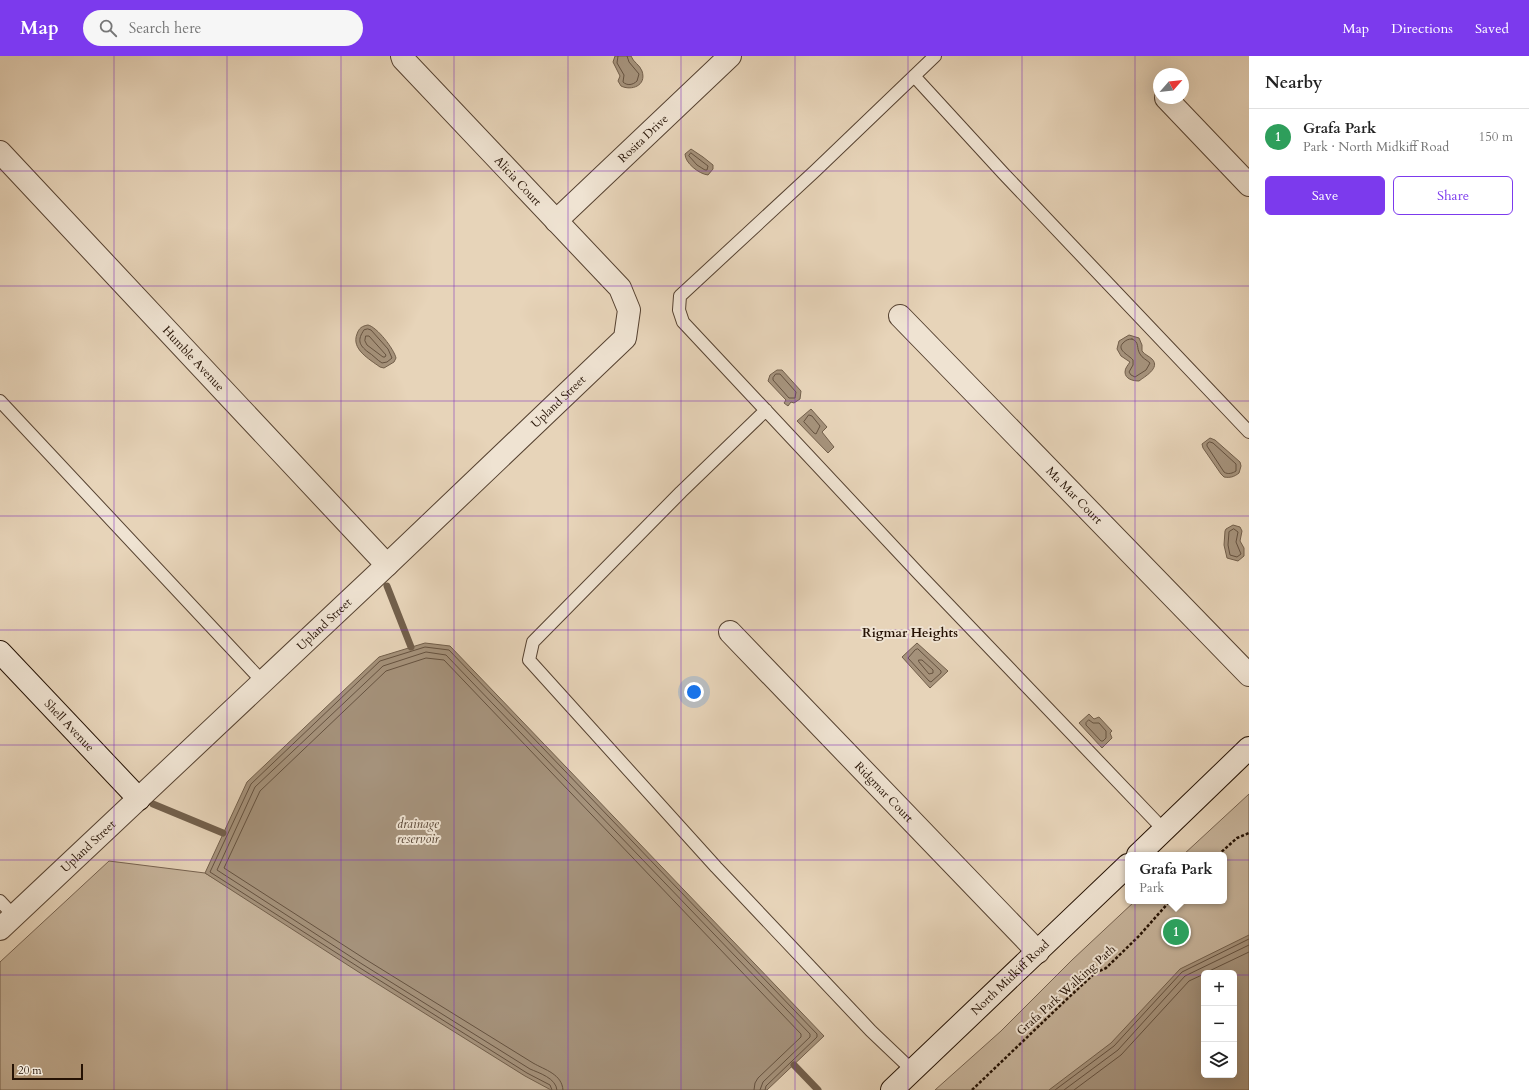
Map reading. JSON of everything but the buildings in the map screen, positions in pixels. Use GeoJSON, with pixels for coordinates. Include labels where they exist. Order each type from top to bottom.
{"type":"FeatureCollection","features":[{"type":"Feature","properties":{"kind":"street","name":"Alicia Court"},"geometry":{"type":"LineString","coordinates":[[402,56],[620,288],[629,310]]}},
{"type":"Feature","properties":{"kind":"street","name":"Rosita Drive"},"geometry":{"type":"LineString","coordinates":[[556,221],[730,56]]}},
{"type":"Feature","properties":{"kind":"street"},"geometry":{"type":"LineString","coordinates":[[1172,104],[1249,185]]}},
{"type":"Feature","properties":{"kind":"street","name":"Humble Avenue"},"geometry":{"type":"LineString","coordinates":[[0,152],[387,565]]}},
{"type":"Feature","properties":{"kind":"street","name":"Upland Street"},"geometry":{"type":"LineString","coordinates":[[5,915],[139,799],[625,338],[629,310]]}},
{"type":"Feature","properties":{"kind":"street","name":"Ma Mar Court"},"geometry":{"type":"LineString","coordinates":[[900,316],[1249,675]]}},
{"type":"Feature","properties":{"kind":"street","name":"Ridgmar Court"},"geometry":{"type":"LineString","coordinates":[[730,632],[1038,952]]}},
{"type":"Feature","properties":{"kind":"street","name":"Shell Avenue"},"geometry":{"type":"LineString","coordinates":[[0,652],[139,799]]}},
{"type":"Feature","properties":{"kind":"street"},"geometry":{"type":"LineString","coordinates":[[1141,852],[1249,748]]}},
{"type":"Feature","properties":{"kind":"street","name":"North Midkiff Road"},"geometry":{"type":"LineString","coordinates":[[892,1090],[1125,868]]}},
{"type":"Feature","properties":{"kind":"lane"},"geometry":{"type":"LineString","coordinates":[[935,56],[815,171],[680,296],[679,310],[683,322],[1164,830]]}},
{"type":"Feature","properties":{"kind":"lane"},"geometry":{"type":"LineString","coordinates":[[914,76],[1249,432]]}},
{"type":"Feature","properties":{"kind":"lane"},"geometry":{"type":"LineString","coordinates":[[0,401],[263,682]]}},
{"type":"Feature","properties":{"kind":"lane"},"geometry":{"type":"LineString","coordinates":[[766,410],[681,492],[533,642],[530,660],[716,867],[871,1031],[912,1070]]}},
{"type":"Feature","properties":{"kind":"path"},"geometry":{"type":"LineString","coordinates":[[1221,852],[1237,838],[1249,833]]}},
{"type":"Feature","properties":{"kind":"path","name":"Grafa Park Walking Path"},"geometry":{"type":"LineString","coordinates":[[972,1090],[1096,973],[1112,963],[1167,904]]}},
{"type":"Feature","properties":{"kind":"shaded area"},"geometry":{"type":"Polygon","coordinates":[[[1249,794],[1249,1090],[935,1090],[1001,1031],[1072,960],[1132,904],[1227,904],[1227,852],[1186,852],[1249,794]]]}},
{"type":"Feature","properties":{"kind":"shaded area"},"geometry":{"type":"Polygon","coordinates":[[[109,861],[205,873],[567,1090],[0,1090],[0,962],[109,861]]]}},
{"type":"Feature","properties":{"kind":"water"},"geometry":{"type":"Polygon","coordinates":[[[615,56],[631,56],[642,71],[643,76],[640,84],[629,88],[621,86],[618,81],[620,76],[613,62],[615,56]]]}},
{"type":"Feature","properties":{"kind":"water"},"geometry":{"type":"Polygon","coordinates":[[[691,149],[713,165],[713,169],[708,175],[697,170],[687,161],[685,154],[691,149]]]}},
{"type":"Feature","properties":{"kind":"water"},"geometry":{"type":"Polygon","coordinates":[[[368,325],[380,334],[395,354],[396,358],[394,362],[384,368],[380,367],[366,357],[359,349],[357,344],[356,339],[359,330],[368,325]]]}},
{"type":"Feature","properties":{"kind":"water"},"geometry":{"type":"Polygon","coordinates":[[[1129,335],[1139,338],[1142,345],[1142,351],[1154,362],[1151,372],[1139,381],[1132,380],[1126,376],[1125,371],[1130,362],[1121,356],[1117,349],[1119,341],[1129,335]]]}},
{"type":"Feature","properties":{"kind":"water"},"geometry":{"type":"Polygon","coordinates":[[[777,370],[782,370],[801,391],[800,399],[794,403],[791,402],[788,406],[784,403],[786,400],[768,381],[770,375],[777,370]]]}},
{"type":"Feature","properties":{"kind":"water"},"geometry":{"type":"Polygon","coordinates":[[[811,409],[827,427],[822,432],[834,447],[828,453],[797,421],[811,409]]]}},
{"type":"Feature","properties":{"kind":"water"},"geometry":{"type":"Polygon","coordinates":[[[1210,438],[1215,440],[1240,462],[1241,466],[1239,473],[1228,477],[1224,477],[1221,474],[1203,448],[1202,444],[1210,438]]]}},
{"type":"Feature","properties":{"kind":"water"},"geometry":{"type":"Polygon","coordinates":[[[1233,525],[1240,527],[1242,531],[1240,541],[1244,548],[1244,556],[1238,561],[1227,558],[1224,545],[1225,531],[1233,525]]]}},
{"type":"Feature","properties":{"kind":"water","name":"drainage reservoir"},"geometry":{"type":"Polygon","coordinates":[[[425,643],[450,646],[824,1036],[767,1090],[551,1090],[525,1076],[357,971],[205,873],[247,782],[379,657],[425,643]]]}},
{"type":"Feature","properties":{"kind":"water"},"geometry":{"type":"Polygon","coordinates":[[[917,643],[948,671],[930,688],[902,657],[917,643]]]}},
{"type":"Feature","properties":{"kind":"water"},"geometry":{"type":"Polygon","coordinates":[[[1089,714],[1094,719],[1099,717],[1112,731],[1110,733],[1112,738],[1102,748],[1079,723],[1089,714]]]}},
{"type":"Feature","properties":{"kind":"water"},"geometry":{"type":"Polygon","coordinates":[[[1249,935],[1249,1090],[1049,1090],[1111,1043],[1180,969],[1249,935]]]}},
{"type":"Feature","properties":{"kind":"waterway"},"geometry":{"type":"LineString","coordinates":[[387,586],[411,647]]}},
{"type":"Feature","properties":{"kind":"waterway"},"geometry":{"type":"LineString","coordinates":[[153,804],[223,833]]}},
{"type":"Feature","properties":{"kind":"waterway"},"geometry":{"type":"LineString","coordinates":[[794,1065],[818,1090]]}},
{"type":"Feature","properties":{"kind":"place","name":"Grafa Park"},"geometry":{"type":"Point","coordinates":[1176,932]}},
{"type":"Feature","properties":{"kind":"district","name":"Rigmar Heights"},"geometry":{"type":"Point","coordinates":[910,632]}}]}
